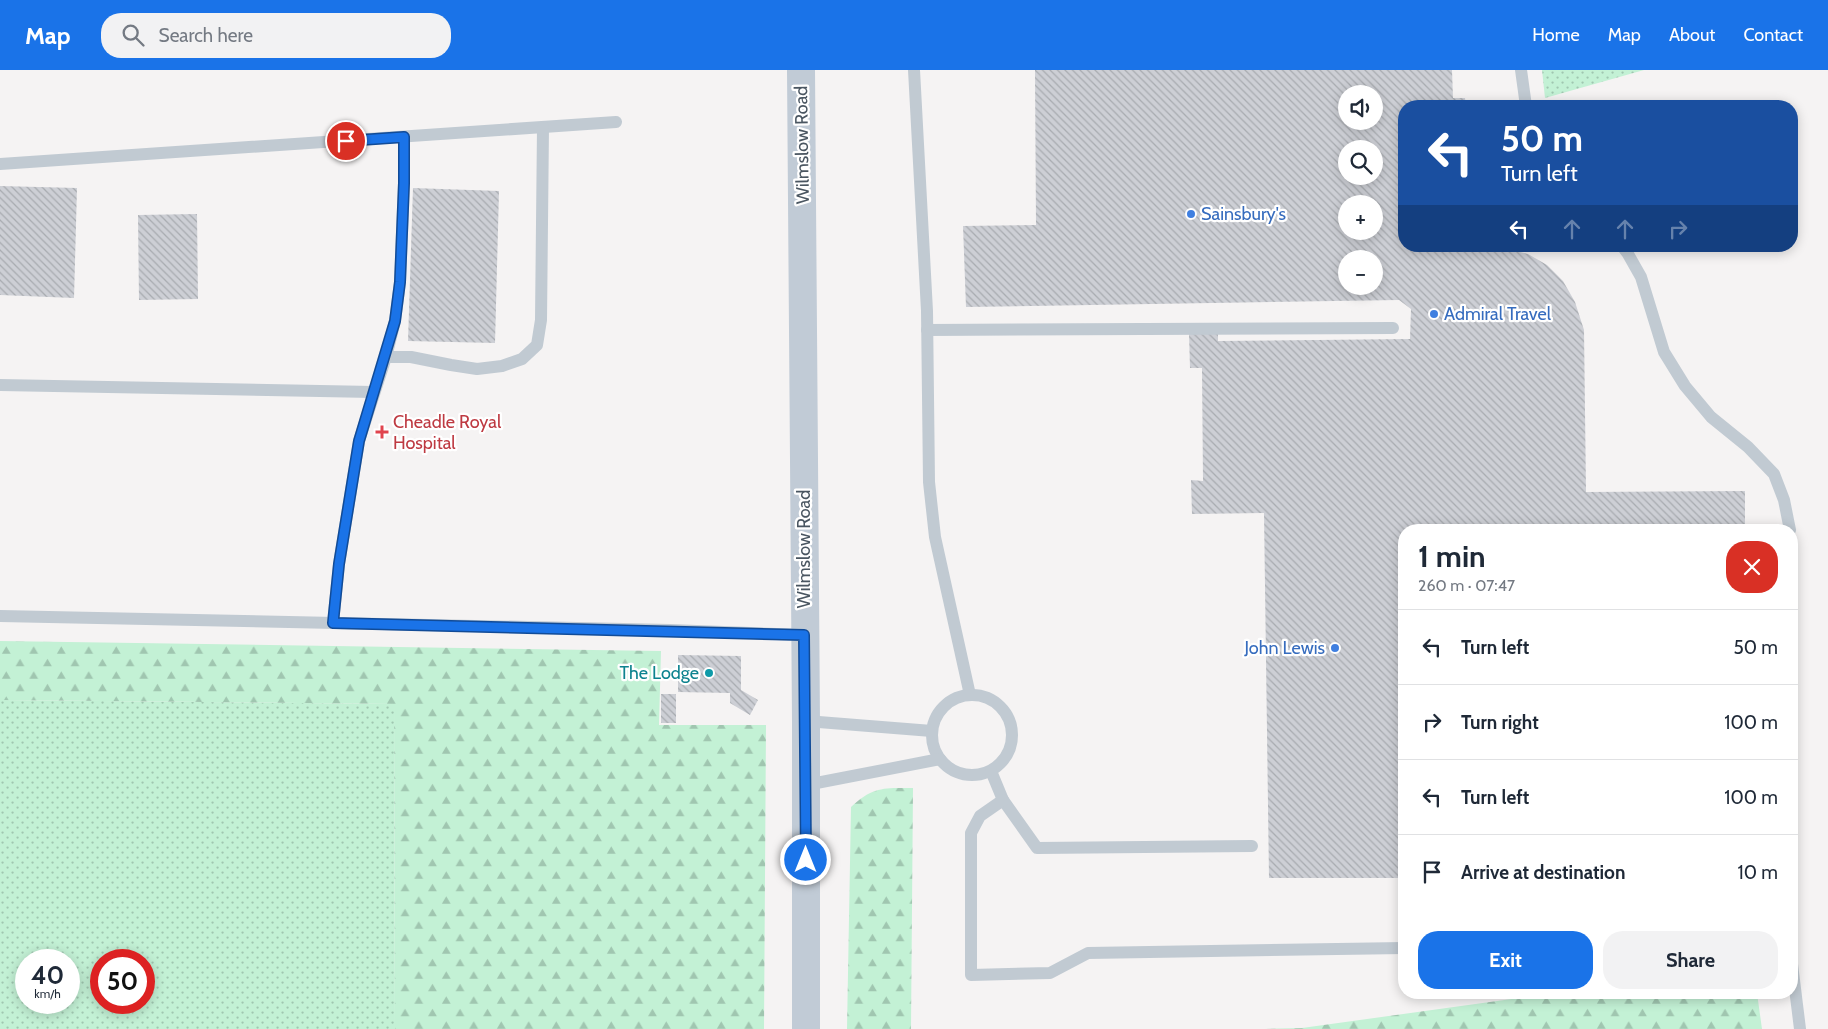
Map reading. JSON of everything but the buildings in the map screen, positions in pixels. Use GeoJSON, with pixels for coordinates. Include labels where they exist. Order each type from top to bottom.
{"type":"FeatureCollection","features":[{"type":"Feature","properties":{"kind":"main road","name":"Wilmslow Road"},"geometry":{"type":"LineString","coordinates":[[801,70],[806,721],[806,1029]]}},
{"type":"Feature","properties":{"kind":"lane"},"geometry":{"type":"LineString","coordinates":[[914,70],[927,330],[930,482],[935,537],[970,695]]}},
{"type":"Feature","properties":{"kind":"lane"},"geometry":{"type":"LineString","coordinates":[[1521,70],[1525,100]]}},
{"type":"Feature","properties":{"kind":"lane"},"geometry":{"type":"LineString","coordinates":[[0,164],[616,122]]}},
{"type":"Feature","properties":{"kind":"lane"},"geometry":{"type":"LineString","coordinates":[[386,357],[411,357],[451,366],[477,369],[502,366],[522,358],[537,345],[541,320],[543,127]]}},
{"type":"Feature","properties":{"kind":"lane"},"geometry":{"type":"LineString","coordinates":[[333,623],[339,564],[359,441],[373,392],[386,357],[395,321],[400,282],[404,137]]}},
{"type":"Feature","properties":{"kind":"lane"},"geometry":{"type":"LineString","coordinates":[[1626,252],[1641,277],[1664,352],[1685,386],[1711,417],[1748,447],[1774,474],[1784,500],[1789,524]]}},
{"type":"Feature","properties":{"kind":"lane"},"geometry":{"type":"LineString","coordinates":[[927,330],[1394,328]]}},
{"type":"Feature","properties":{"kind":"lane"},"geometry":{"type":"LineString","coordinates":[[0,385],[373,392]]}},
{"type":"Feature","properties":{"kind":"lane"},"geometry":{"type":"LineString","coordinates":[[0,616],[804,635]]}},
{"type":"Feature","properties":{"kind":"lane"},"geometry":{"type":"LineString","coordinates":[[970,695],[980,696],[998,705],[1005,712],[1010,721],[1012,743],[1008,754],[1001,764],[991,771],[980,775],[968,775],[956,773],[940,759],[933,746],[932,731],[936,717],[944,706],[956,698],[970,695]]}},
{"type":"Feature","properties":{"kind":"lane"},"geometry":{"type":"LineString","coordinates":[[806,721],[932,731]]}},
{"type":"Feature","properties":{"kind":"lane"},"geometry":{"type":"LineString","coordinates":[[806,785],[940,759]]}},
{"type":"Feature","properties":{"kind":"lane"},"geometry":{"type":"LineString","coordinates":[[991,771],[1003,800],[1036,848],[1252,846]]}},
{"type":"Feature","properties":{"kind":"lane"},"geometry":{"type":"LineString","coordinates":[[1003,800],[980,816],[971,833],[971,975],[1050,973],[1088,953],[1398,948]]}},
{"type":"Feature","properties":{"kind":"lane"},"geometry":{"type":"LineString","coordinates":[[1796,999],[1800,1029]]}},
{"type":"Feature","properties":{"kind":"green space"},"geometry":{"type":"Polygon","coordinates":[[[1542,70],[1644,70],[1545,98],[1542,70]]]}},
{"type":"Feature","properties":{"kind":"green space"},"geometry":{"type":"Polygon","coordinates":[[[0,641],[661,651],[659,725],[766,725],[764,1029],[395,1029],[394,704],[0,700],[0,641]]]}},
{"type":"Feature","properties":{"kind":"green space"},"geometry":{"type":"Polygon","coordinates":[[[0,700],[394,704],[395,1029],[0,1029],[0,700]]]}},
{"type":"Feature","properties":{"kind":"green space"},"geometry":{"type":"Polygon","coordinates":[[[887,788],[913,788],[911,1029],[847,1029],[851,807],[873,792],[887,788]]]}},
{"type":"Feature","properties":{"kind":"green space"},"geometry":{"type":"Polygon","coordinates":[[[1512,999],[1758,999],[1762,1029],[1264,1029],[1302,1028],[1512,999]]]}},
{"type":"Feature","properties":{"kind":"place","name":"Sainsbury's"},"geometry":{"type":"Point","coordinates":[1191,214]}},
{"type":"Feature","properties":{"kind":"place","name":"Admiral Travel"},"geometry":{"type":"Point","coordinates":[1434,314]}},
{"type":"Feature","properties":{"kind":"place","name":"Cheadle Royal Hospital"},"geometry":{"type":"Point","coordinates":[382,432]}},
{"type":"Feature","properties":{"kind":"place","name":"John Lewis"},"geometry":{"type":"Point","coordinates":[1335,648]}},
{"type":"Feature","properties":{"kind":"place","name":"The Lodge"},"geometry":{"type":"Point","coordinates":[709,673]}},
{"type":"Feature","properties":{"kind":"route"},"geometry":{"type":"LineString","coordinates":[[346,141],[404,137],[404,183],[400,282],[395,321],[386,357],[373,392],[359,441],[339,564],[333,623],[670,630],[804,635],[806,860]]}}]}
